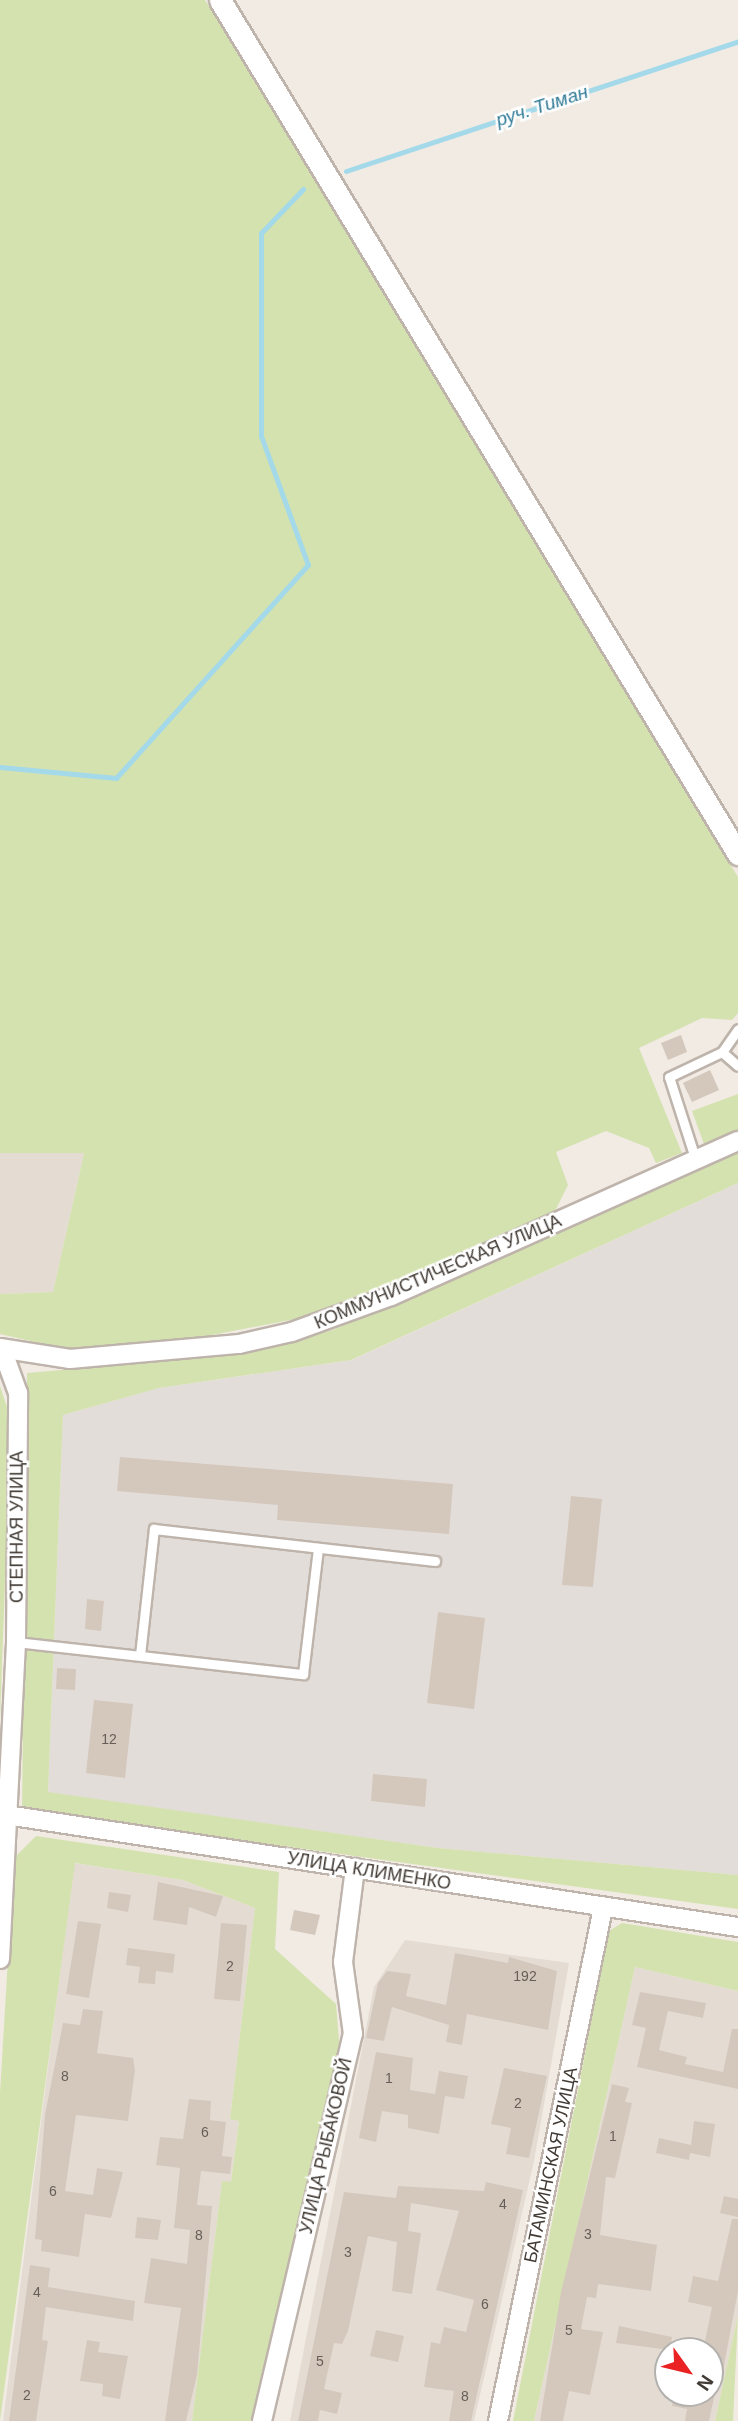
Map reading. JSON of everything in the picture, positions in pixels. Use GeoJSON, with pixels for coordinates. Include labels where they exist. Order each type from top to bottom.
{"type":"FeatureCollection","features":[{"type":"Feature","properties":{"kind":"street"},"geometry":{"type":"LineString","coordinates":[[220,0],[738,853]]}},
{"type":"Feature","properties":{"kind":"street","name":"КОММУНИСТИЧЕСКАЯ УЛИЦА"},"geometry":{"type":"LineString","coordinates":[[1,1348],[70,1359],[239,1344],[292,1332],[391,1296],[738,1141]]}},
{"type":"Feature","properties":{"kind":"street","name":"СТЕПНАЯ УЛИЦА"},"geometry":{"type":"LineString","coordinates":[[0,1959],[4,1814],[16,1642],[18,1393],[1,1348]]}},
{"type":"Feature","properties":{"kind":"street","name":"УЛИЦА КЛИМЕНКО"},"geometry":{"type":"LineString","coordinates":[[4,1814],[738,1927]]}},
{"type":"Feature","properties":{"kind":"street","name":"УЛИЦА РЫБАКОВОЙ"},"geometry":{"type":"LineString","coordinates":[[262,2421],[353,2034],[343,1962],[355,1868]]}},
{"type":"Feature","properties":{"kind":"street","name":"БАТАМИНСКАЯ УЛИЦА"},"geometry":{"type":"LineString","coordinates":[[498,2421],[603,1908]]}},
{"type":"Feature","properties":{"kind":"lane"},"geometry":{"type":"LineString","coordinates":[[696,1161],[669,1077],[722,1052],[738,1029]]}},
{"type":"Feature","properties":{"kind":"lane"},"geometry":{"type":"LineString","coordinates":[[722,1052],[738,1066]]}},
{"type":"Feature","properties":{"kind":"lane"},"geometry":{"type":"LineString","coordinates":[[140,1655],[154,1529],[435,1561]]}},
{"type":"Feature","properties":{"kind":"lane"},"geometry":{"type":"LineString","coordinates":[[16,1642],[303,1674],[318,1548]]}},
{"type":"Feature","properties":{"kind":"shaded area"},"geometry":{"type":"Polygon","coordinates":[[[0,1153],[84,1153],[53,1292],[0,1294],[0,1153]]]}},
{"type":"Feature","properties":{"kind":"shaded area"},"geometry":{"type":"Polygon","coordinates":[[[738,1183],[738,1875],[438,1848],[48,1793],[63,1415],[159,1388],[352,1360],[738,1183]]]}},
{"type":"Feature","properties":{"kind":"shaded area"},"geometry":{"type":"Polygon","coordinates":[[[74,1863],[183,1880],[255,1908],[230,2119],[239,2120],[231,2182],[222,2182],[192,2421],[3,2421],[74,1863]]]}},
{"type":"Feature","properties":{"kind":"shaded area"},"geometry":{"type":"Polygon","coordinates":[[[405,1940],[569,1963],[534,2161],[474,2421],[290,2421],[374,1987],[405,1940]]]}},
{"type":"Feature","properties":{"kind":"shaded area"},"geometry":{"type":"Polygon","coordinates":[[[635,1967],[738,1991],[738,2315],[724,2380],[724,2337],[654,2337],[654,2407],[718,2407],[715,2421],[534,2421],[635,1967]]]}},
{"type":"Feature","properties":{"kind":"green space"},"geometry":{"type":"Polygon","coordinates":[[[0,0],[205,0],[738,877],[738,1013],[732,1020],[702,1018],[639,1048],[682,1153],[656,1163],[649,1148],[606,1131],[556,1152],[568,1185],[554,1213],[311,1316],[166,1344],[66,1349],[0,1334],[0,1294],[53,1292],[84,1153],[0,1153],[0,0]]]}},
{"type":"Feature","properties":{"kind":"green space"},"geometry":{"type":"Polygon","coordinates":[[[738,1094],[738,1132],[705,1147],[692,1111],[738,1094]]]}},
{"type":"Feature","properties":{"kind":"green space"},"geometry":{"type":"Polygon","coordinates":[[[738,1150],[738,1183],[351,1360],[159,1388],[63,1415],[48,1792],[438,1848],[738,1875],[738,1909],[22,1810],[27,1373],[233,1355],[333,1330],[738,1150]]]}},
{"type":"Feature","properties":{"kind":"green space"},"geometry":{"type":"Polygon","coordinates":[[[0,1386],[7,1407],[7,1527],[0,1719],[0,1386]]]}},
{"type":"Feature","properties":{"kind":"green space"},"geometry":{"type":"Polygon","coordinates":[[[36,1836],[279,1872],[275,1949],[336,2004],[340,2052],[256,2421],[192,2421],[222,2181],[231,2182],[239,2121],[230,2119],[255,1908],[183,1880],[75,1863],[0,2421],[0,2093],[14,1858],[36,1836]]]}},
{"type":"Feature","properties":{"kind":"green space"},"geometry":{"type":"Polygon","coordinates":[[[622,1923],[738,1942],[738,1991],[635,1967],[534,2421],[513,2421],[609,1931],[622,1923]]]}},
{"type":"Feature","properties":{"kind":"green space"},"geometry":{"type":"Polygon","coordinates":[[[738,2315],[733,2421],[715,2421],[718,2407],[724,2407],[724,2380],[738,2315]]]}},
{"type":"Feature","properties":{"kind":"building"},"geometry":{"type":"Polygon","coordinates":[[[681,1035],[687,1052],[668,1060],[661,1043],[681,1035]]]}},
{"type":"Feature","properties":{"kind":"building"},"geometry":{"type":"Polygon","coordinates":[[[710,1070],[719,1090],[692,1102],[683,1083],[710,1070]]]}},
{"type":"Feature","properties":{"kind":"building"},"geometry":{"type":"Polygon","coordinates":[[[120,1457],[453,1484],[449,1534],[277,1520],[278,1505],[117,1491],[120,1457]]]}},
{"type":"Feature","properties":{"kind":"building"},"geometry":{"type":"Polygon","coordinates":[[[571,1496],[602,1499],[593,1587],[562,1585],[571,1496]]]}},
{"type":"Feature","properties":{"kind":"building"},"geometry":{"type":"Polygon","coordinates":[[[87,1599],[104,1601],[101,1631],[85,1629],[87,1599]]]}},
{"type":"Feature","properties":{"kind":"building"},"geometry":{"type":"Polygon","coordinates":[[[438,1612],[485,1618],[474,1709],[427,1703],[438,1612]]]}},
{"type":"Feature","properties":{"kind":"building"},"geometry":{"type":"Polygon","coordinates":[[[57,1668],[76,1669],[75,1690],[56,1689],[57,1668]]]}},
{"type":"Feature","properties":{"kind":"building"},"geometry":{"type":"Polygon","coordinates":[[[94,1700],[133,1704],[125,1778],[86,1773],[94,1700]]]}},
{"type":"Feature","properties":{"kind":"building"},"geometry":{"type":"Polygon","coordinates":[[[373,1774],[427,1779],[425,1807],[371,1801],[373,1774]]]}},
{"type":"Feature","properties":{"kind":"building"},"geometry":{"type":"Polygon","coordinates":[[[158,1882],[223,1896],[216,1917],[189,1907],[187,1925],[153,1920],[158,1882]]]}},
{"type":"Feature","properties":{"kind":"building"},"geometry":{"type":"Polygon","coordinates":[[[109,1892],[131,1895],[128,1912],[107,1908],[109,1892]]]}},
{"type":"Feature","properties":{"kind":"building"},"geometry":{"type":"Polygon","coordinates":[[[294,1910],[320,1915],[315,1935],[290,1930],[294,1910]]]}},
{"type":"Feature","properties":{"kind":"building"},"geometry":{"type":"Polygon","coordinates":[[[78,1921],[101,1924],[89,1998],[66,1994],[78,1921]]]}},
{"type":"Feature","properties":{"kind":"building"},"geometry":{"type":"Polygon","coordinates":[[[221,1923],[247,1925],[240,2001],[214,1999],[221,1923]]]}},
{"type":"Feature","properties":{"kind":"building"},"geometry":{"type":"Polygon","coordinates":[[[128,1948],[175,1954],[173,1973],[156,1971],[155,1984],[138,1983],[140,1967],[126,1965],[128,1948]]]}},
{"type":"Feature","properties":{"kind":"building"},"geometry":{"type":"Polygon","coordinates":[[[455,1953],[508,1963],[509,1957],[557,1971],[548,2030],[467,2014],[462,2045],[446,2042],[449,2025],[392,2007],[384,2041],[366,2038],[378,1983],[387,1971],[411,1974],[406,1996],[446,2005],[455,1953]]]}},
{"type":"Feature","properties":{"kind":"building"},"geometry":{"type":"Polygon","coordinates":[[[640,1992],[706,2003],[703,2018],[668,2011],[659,2050],[687,2057],[685,2064],[723,2072],[732,2029],[738,2029],[738,2089],[637,2067],[646,2028],[632,2025],[640,1992]]]}},
{"type":"Feature","properties":{"kind":"building"},"geometry":{"type":"Polygon","coordinates":[[[83,2009],[103,2011],[97,2053],[133,2058],[135,2070],[128,2121],[76,2115],[65,2191],[93,2195],[97,2168],[123,2172],[111,2218],[85,2214],[79,2257],[41,2251],[42,2240],[35,2239],[45,2115],[63,2023],[80,2025],[83,2009]]]}},
{"type":"Feature","properties":{"kind":"building"},"geometry":{"type":"Polygon","coordinates":[[[376,2052],[413,2058],[410,2090],[435,2094],[439,2071],[468,2076],[464,2099],[445,2096],[439,2134],[408,2128],[408,2115],[382,2111],[376,2142],[359,2138],[376,2052]]]}},
{"type":"Feature","properties":{"kind":"building"},"geometry":{"type":"Polygon","coordinates":[[[504,2068],[547,2076],[529,2158],[506,2154],[511,2128],[491,2124],[504,2068]]]}},
{"type":"Feature","properties":{"kind":"building"},"geometry":{"type":"Polygon","coordinates":[[[612,2084],[629,2088],[625,2102],[632,2103],[615,2178],[606,2177],[600,2235],[657,2245],[651,2291],[598,2284],[596,2298],[587,2297],[581,2329],[603,2332],[590,2395],[569,2391],[563,2421],[540,2421],[561,2292],[612,2084]]]}},
{"type":"Feature","properties":{"kind":"building"},"geometry":{"type":"Polygon","coordinates":[[[189,2099],[211,2101],[210,2120],[226,2122],[222,2156],[232,2157],[230,2174],[201,2171],[197,2205],[212,2206],[197,2375],[186,2421],[165,2421],[181,2308],[144,2303],[151,2258],[187,2264],[190,2230],[174,2228],[180,2168],[156,2165],[160,2137],[183,2139],[189,2099]]]}},
{"type":"Feature","properties":{"kind":"building"},"geometry":{"type":"Polygon","coordinates":[[[694,2121],[715,2124],[710,2157],[690,2153],[689,2160],[656,2153],[659,2138],[691,2145],[694,2121]]]}},
{"type":"Feature","properties":{"kind":"building"},"geometry":{"type":"Polygon","coordinates":[[[486,2182],[523,2190],[471,2421],[449,2421],[454,2391],[424,2387],[431,2342],[440,2344],[444,2327],[466,2332],[474,2300],[436,2290],[459,2211],[411,2203],[408,2231],[421,2233],[412,2294],[392,2291],[397,2242],[368,2236],[348,2331],[342,2344],[334,2343],[324,2389],[342,2393],[337,2414],[320,2410],[318,2421],[298,2421],[344,2192],[396,2198],[398,2186],[484,2191],[486,2182]]]}},
{"type":"Feature","properties":{"kind":"building"},"geometry":{"type":"Polygon","coordinates":[[[724,2196],[738,2199],[738,2217],[720,2213],[724,2196]]]}},
{"type":"Feature","properties":{"kind":"building"},"geometry":{"type":"Polygon","coordinates":[[[137,2217],[161,2220],[158,2240],[135,2238],[137,2217]]]}},
{"type":"Feature","properties":{"kind":"building"},"geometry":{"type":"Polygon","coordinates":[[[732,2219],[738,2219],[738,2291],[724,2365],[724,2337],[706,2337],[712,2307],[688,2302],[693,2276],[718,2281],[732,2219]]]}},
{"type":"Feature","properties":{"kind":"building"},"geometry":{"type":"Polygon","coordinates":[[[30,2265],[50,2268],[48,2287],[135,2301],[133,2321],[46,2307],[42,2340],[48,2341],[36,2421],[9,2421],[30,2265]]]}},
{"type":"Feature","properties":{"kind":"building"},"geometry":{"type":"Polygon","coordinates":[[[619,2326],[672,2337],[654,2337],[654,2348],[616,2343],[619,2326]]]}},
{"type":"Feature","properties":{"kind":"building"},"geometry":{"type":"Polygon","coordinates":[[[376,2330],[404,2336],[398,2362],[370,2356],[376,2330]]]}},
{"type":"Feature","properties":{"kind":"building"},"geometry":{"type":"Polygon","coordinates":[[[87,2340],[100,2342],[98,2352],[128,2356],[120,2399],[102,2396],[103,2384],[80,2381],[87,2340]]]}},
{"type":"Feature","properties":{"kind":"building"},"geometry":{"type":"Polygon","coordinates":[[[677,2407],[712,2407],[709,2421],[685,2421],[687,2409],[677,2407]]]}},
{"type":"Feature","properties":{"kind":"waterway","name":"руч. Тиман"},"geometry":{"type":"LineString","coordinates":[[346,171],[738,41]]}},
{"type":"Feature","properties":{"kind":"waterway"},"geometry":{"type":"LineString","coordinates":[[0,767],[116,778],[308,565],[261,436],[261,233],[303,189]]}}]}
